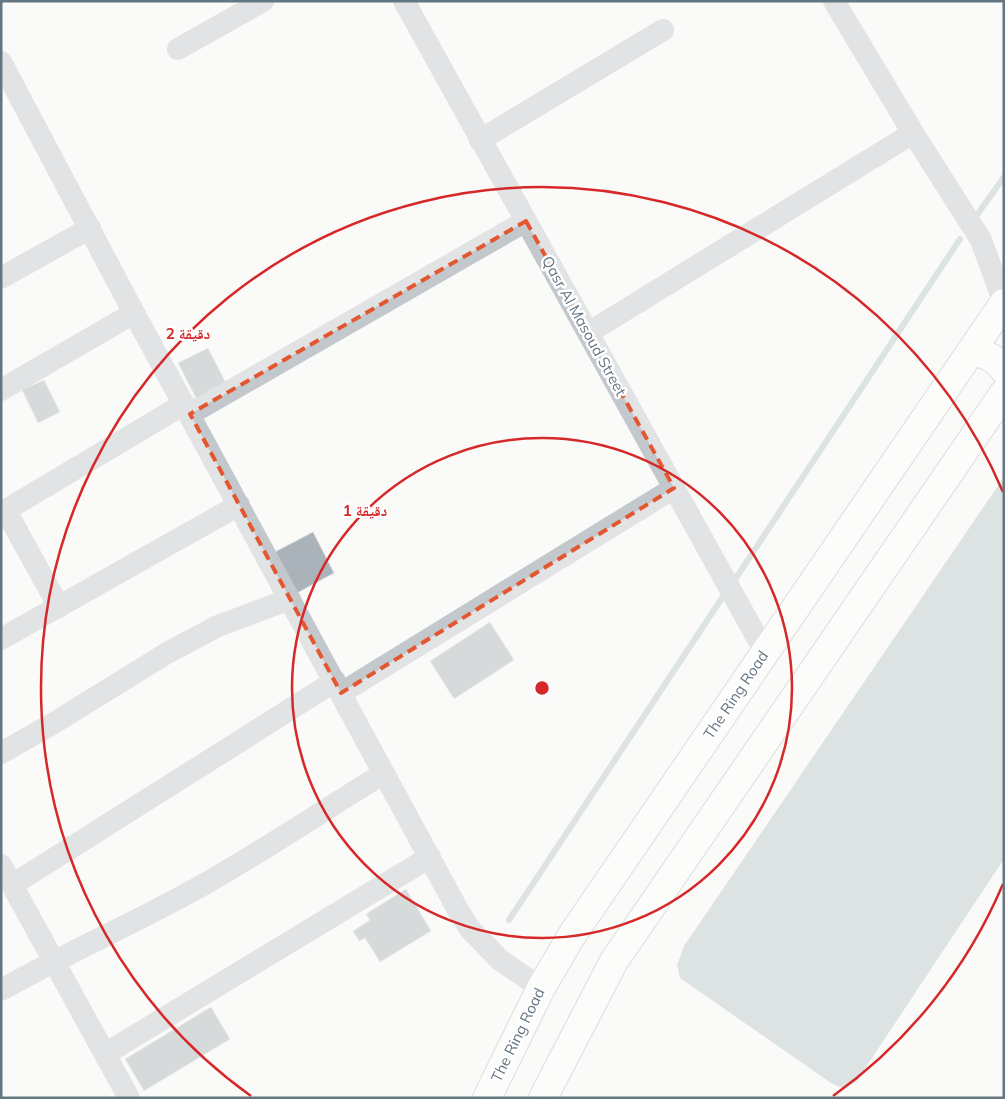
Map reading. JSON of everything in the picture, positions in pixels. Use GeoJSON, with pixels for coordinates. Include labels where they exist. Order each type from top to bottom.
{"type":"FeatureCollection","features":[{"type":"Feature","properties":{"kind":"main road","name":"The Ring Road"},"geometry":{"type":"LineString","coordinates":[[487,1098],[541,988],[572,936],[1004,303]]}},
{"type":"Feature","properties":{"kind":"main road"},"geometry":{"type":"LineString","coordinates":[[971,351],[989,356],[1004,370]]}},
{"type":"Feature","properties":{"kind":"main road"},"geometry":{"type":"LineString","coordinates":[[543,1098],[614,962],[1004,393]]}},
{"type":"Feature","properties":{"kind":"street"},"geometry":{"type":"LineString","coordinates":[[178,50],[263,1]]}},
{"type":"Feature","properties":{"kind":"street","name":"Qasr Al Masoud Street"},"geometry":{"type":"LineString","coordinates":[[404,1],[765,652]]}},
{"type":"Feature","properties":{"kind":"street"},"geometry":{"type":"LineString","coordinates":[[834,1],[981,240],[1004,303]]}},
{"type":"Feature","properties":{"kind":"street"},"geometry":{"type":"LineString","coordinates":[[480,140],[663,30]]}},
{"type":"Feature","properties":{"kind":"street"},"geometry":{"type":"LineString","coordinates":[[1,62],[134,313],[458,910],[470,929],[500,960],[541,988]]}},
{"type":"Feature","properties":{"kind":"street"},"geometry":{"type":"LineString","coordinates":[[588,333],[914,133]]}},
{"type":"Feature","properties":{"kind":"street"},"geometry":{"type":"LineString","coordinates":[[58,606],[4,512],[526,221]]}},
{"type":"Feature","properties":{"kind":"street"},"geometry":{"type":"LineString","coordinates":[[1,278],[90,228]]}},
{"type":"Feature","properties":{"kind":"street"},"geometry":{"type":"LineString","coordinates":[[1,390],[134,313]]}},
{"type":"Feature","properties":{"kind":"street"},"geometry":{"type":"LineString","coordinates":[[129,1098],[5,874],[338,687],[674,488]]}},
{"type":"Feature","properties":{"kind":"street"},"geometry":{"type":"LineString","coordinates":[[1,639],[239,505]]}},
{"type":"Feature","properties":{"kind":"street"},"geometry":{"type":"LineString","coordinates":[[1,753],[184,644],[218,626],[290,599]]}},
{"type":"Feature","properties":{"kind":"street"},"geometry":{"type":"LineString","coordinates":[[1,990],[52,961],[128,925],[210,880],[384,773]]}},
{"type":"Feature","properties":{"kind":"street"},"geometry":{"type":"LineString","coordinates":[[105,1054],[430,857]]}},
{"type":"Feature","properties":{"kind":"highlighted area"},"geometry":{"type":"Polygon","coordinates":[[[526,221],[674,488],[341,693],[190,414],[526,221]]]}},
{"type":"Feature","properties":{"kind":"shaded area"},"geometry":{"type":"Polygon","coordinates":[[[1004,477],[1004,859],[856,1082],[842,1088],[831,1083],[680,978],[677,965],[684,946],[1004,477]]]}},
{"type":"Feature","properties":{"kind":"building"},"geometry":{"type":"Polygon","coordinates":[[[208,348],[227,385],[197,400],[178,363],[208,348]]]}},
{"type":"Feature","properties":{"kind":"building"},"geometry":{"type":"Polygon","coordinates":[[[44,380],[60,412],[38,423],[22,390],[44,380]]]}},
{"type":"Feature","properties":{"kind":"building"},"geometry":{"type":"Polygon","coordinates":[[[313,532],[334,573],[295,594],[273,553],[313,532]]]}},
{"type":"Feature","properties":{"kind":"building"},"geometry":{"type":"Polygon","coordinates":[[[490,622],[514,660],[454,699],[430,661],[490,622]]]}},
{"type":"Feature","properties":{"kind":"building"},"geometry":{"type":"Polygon","coordinates":[[[406,889],[431,931],[380,962],[365,938],[359,941],[353,931],[370,920],[366,914],[406,889]]]}},
{"type":"Feature","properties":{"kind":"building"},"geometry":{"type":"Polygon","coordinates":[[[211,1007],[230,1039],[144,1091],[125,1059],[211,1007]]]}},
{"type":"Feature","properties":{"kind":"waterway"},"geometry":{"type":"LineString","coordinates":[[977,215],[1004,177]]}},
{"type":"Feature","properties":{"kind":"waterway"},"geometry":{"type":"LineString","coordinates":[[732,584],[960,239]]}},
{"type":"Feature","properties":{"kind":"waterway"},"geometry":{"type":"LineString","coordinates":[[509,920],[726,592]]}}]}
